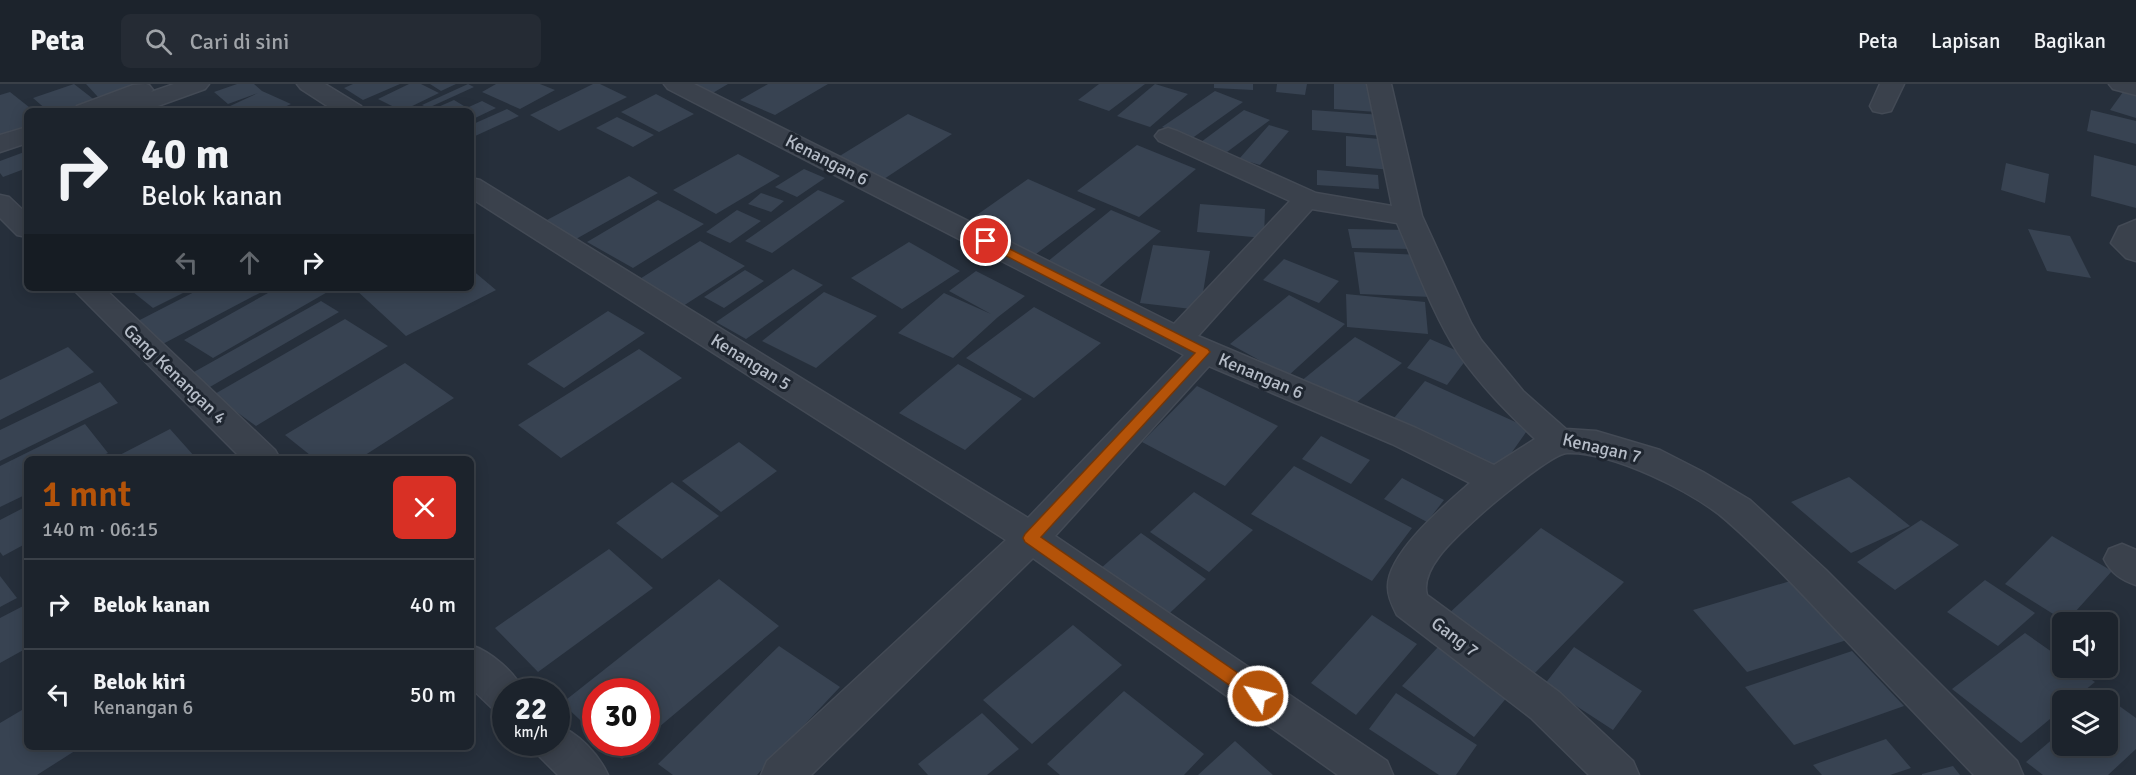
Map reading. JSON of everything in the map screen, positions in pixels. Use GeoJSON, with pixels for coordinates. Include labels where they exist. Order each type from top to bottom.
{"type":"FeatureCollection","features":[{"type":"Feature","properties":{"kind":"street"},"geometry":{"type":"LineString","coordinates":[[94,108],[157,84]]}},
{"type":"Feature","properties":{"kind":"street"},"geometry":{"type":"LineString","coordinates":[[129,108],[197,84]]}},
{"type":"Feature","properties":{"kind":"street"},"geometry":{"type":"LineString","coordinates":[[309,84],[347,108]]}},
{"type":"Feature","properties":{"kind":"street","name":"Kenangan 6"},"geometry":{"type":"LineString","coordinates":[[676,84],[1191,345],[1404,436],[1496,481]]}},
{"type":"Feature","properties":{"kind":"street"},"geometry":{"type":"LineString","coordinates":[[708,99],[734,84]]}},
{"type":"Feature","properties":{"kind":"street","name":"Kenagan 7"},"geometry":{"type":"LineString","coordinates":[[1379,84],[1408,216],[1441,293],[1470,347],[1512,399],[1558,440],[1596,443],[1648,459],[1691,481],[1738,510],[1813,581],[2002,775]]}},
{"type":"Feature","properties":{"kind":"street"},"geometry":{"type":"LineString","coordinates":[[1882,106],[1892,84]]}},
{"type":"Feature","properties":{"kind":"street"},"geometry":{"type":"LineString","coordinates":[[2121,84],[2136,88]]}},
{"type":"Feature","properties":{"kind":"street"},"geometry":{"type":"LineString","coordinates":[[0,144],[24,135]]}},
{"type":"Feature","properties":{"kind":"street"},"geometry":{"type":"LineString","coordinates":[[1168,136],[1307,199],[1324,204],[1408,216]]}},
{"type":"Feature","properties":{"kind":"street","name":"Kenangan 5"},"geometry":{"type":"LineString","coordinates":[[474,188],[1031,538],[1372,775]]}},
{"type":"Feature","properties":{"kind":"street"},"geometry":{"type":"LineString","coordinates":[[782,775],[1031,538],[1191,345],[1307,199]]}},
{"type":"Feature","properties":{"kind":"street"},"geometry":{"type":"LineString","coordinates":[[0,203],[24,226]]}},
{"type":"Feature","properties":{"kind":"street","name":"Gang Kenangan 4"},"geometry":{"type":"LineString","coordinates":[[90,291],[260,456]]}},
{"type":"Feature","properties":{"kind":"street"},"geometry":{"type":"LineString","coordinates":[[1496,481],[1558,440]]}},
{"type":"Feature","properties":{"kind":"street","name":"Gang 7"},"geometry":{"type":"LineString","coordinates":[[1496,481],[1446,525],[1413,563],[1406,585],[1410,604],[1545,705],[1618,775]]}},
{"type":"Feature","properties":{"kind":"street"},"geometry":{"type":"LineString","coordinates":[[474,665],[492,682]]}},
{"type":"Feature","properties":{"kind":"street"},"geometry":{"type":"LineString","coordinates":[[567,756],[587,775]]}},
{"type":"Feature","properties":{"kind":"building"},"geometry":{"type":"Polygon","coordinates":[[[74,84],[101,105],[94,108],[45,108],[33,98],[74,84]]]}},
{"type":"Feature","properties":{"kind":"building"},"geometry":{"type":"Polygon","coordinates":[[[86,84],[135,84],[98,97],[86,84]]]}},
{"type":"Feature","properties":{"kind":"building"},"geometry":{"type":"Polygon","coordinates":[[[237,84],[254,84],[262,91],[291,104],[282,108],[230,108],[228,107],[258,93],[228,104],[214,92],[237,84]]]}},
{"type":"Feature","properties":{"kind":"building"},"geometry":{"type":"Polygon","coordinates":[[[353,84],[400,84],[363,100],[344,88],[353,84]]]}},
{"type":"Feature","properties":{"kind":"building"},"geometry":{"type":"Polygon","coordinates":[[[409,84],[421,84],[439,93],[408,108],[396,108],[378,99],[409,84]]]}},
{"type":"Feature","properties":{"kind":"building"},"geometry":{"type":"Polygon","coordinates":[[[430,84],[456,84],[441,91],[430,84]]]}},
{"type":"Feature","properties":{"kind":"building"},"geometry":{"type":"Polygon","coordinates":[[[468,84],[474,87],[428,108],[422,105],[468,84]]]}},
{"type":"Feature","properties":{"kind":"building"},"geometry":{"type":"Polygon","coordinates":[[[496,84],[540,84],[555,90],[520,109],[482,92],[496,84]]]}},
{"type":"Feature","properties":{"kind":"building"},"geometry":{"type":"Polygon","coordinates":[[[593,84],[600,84],[627,97],[559,131],[530,115],[593,84]]]}},
{"type":"Feature","properties":{"kind":"building"},"geometry":{"type":"Polygon","coordinates":[[[685,84],[728,84],[711,94],[685,84]]]}},
{"type":"Feature","properties":{"kind":"building"},"geometry":{"type":"Polygon","coordinates":[[[768,84],[828,84],[775,115],[740,100],[768,84]]]}},
{"type":"Feature","properties":{"kind":"building"},"geometry":{"type":"Polygon","coordinates":[[[1099,84],[1145,84],[1109,111],[1078,100],[1099,84]]]}},
{"type":"Feature","properties":{"kind":"building"},"geometry":{"type":"Polygon","coordinates":[[[1155,84],[1188,94],[1150,127],[1117,116],[1155,84]]]}},
{"type":"Feature","properties":{"kind":"building"},"geometry":{"type":"Polygon","coordinates":[[[1214,84],[1253,84],[1253,90],[1214,88],[1214,84]]]}},
{"type":"Feature","properties":{"kind":"building"},"geometry":{"type":"Polygon","coordinates":[[[1277,84],[1307,84],[1305,95],[1276,92],[1277,84]]]}},
{"type":"Feature","properties":{"kind":"building"},"geometry":{"type":"Polygon","coordinates":[[[1334,84],[1376,84],[1377,112],[1334,109],[1334,84]]]}},
{"type":"Feature","properties":{"kind":"building"},"geometry":{"type":"Polygon","coordinates":[[[1215,91],[1243,102],[1191,139],[1162,127],[1215,91]]]}},
{"type":"Feature","properties":{"kind":"building"},"geometry":{"type":"Polygon","coordinates":[[[10,92],[30,108],[24,108],[24,129],[0,139],[0,95],[10,92]]]}},
{"type":"Feature","properties":{"kind":"building"},"geometry":{"type":"Polygon","coordinates":[[[2123,92],[2136,96],[2136,118],[2110,110],[2123,92]]]}},
{"type":"Feature","properties":{"kind":"building"},"geometry":{"type":"Polygon","coordinates":[[[656,94],[694,114],[659,132],[621,112],[656,94]]]}},
{"type":"Feature","properties":{"kind":"building"},"geometry":{"type":"Polygon","coordinates":[[[454,100],[464,106],[460,108],[436,108],[454,100]]]}},
{"type":"Feature","properties":{"kind":"building"},"geometry":{"type":"Polygon","coordinates":[[[482,101],[496,108],[474,119],[474,108],[467,108],[482,101]]]}},
{"type":"Feature","properties":{"kind":"building"},"geometry":{"type":"Polygon","coordinates":[[[507,109],[519,116],[474,137],[474,124],[507,109]]]}},
{"type":"Feature","properties":{"kind":"building"},"geometry":{"type":"Polygon","coordinates":[[[1244,110],[1270,120],[1227,152],[1201,142],[1244,110]]]}},
{"type":"Feature","properties":{"kind":"building"},"geometry":{"type":"Polygon","coordinates":[[[1312,110],[1382,115],[1383,136],[1312,130],[1312,110]]]}},
{"type":"Feature","properties":{"kind":"building"},"geometry":{"type":"Polygon","coordinates":[[[2091,110],[2136,121],[2136,144],[2087,131],[2091,110]]]}},
{"type":"Feature","properties":{"kind":"building"},"geometry":{"type":"Polygon","coordinates":[[[908,114],[952,134],[884,179],[838,157],[908,114]]]}},
{"type":"Feature","properties":{"kind":"building"},"geometry":{"type":"Polygon","coordinates":[[[617,117],[654,135],[633,147],[596,128],[617,117]]]}},
{"type":"Feature","properties":{"kind":"building"},"geometry":{"type":"Polygon","coordinates":[[[1269,125],[1289,131],[1260,165],[1239,159],[1269,125]]]}},
{"type":"Feature","properties":{"kind":"building"},"geometry":{"type":"Polygon","coordinates":[[[1346,136],[1390,140],[1392,170],[1346,166],[1346,136]]]}},
{"type":"Feature","properties":{"kind":"building"},"geometry":{"type":"Polygon","coordinates":[[[1137,145],[1196,169],[1139,217],[1077,191],[1137,145]]]}},
{"type":"Feature","properties":{"kind":"building"},"geometry":{"type":"Polygon","coordinates":[[[24,152],[24,169],[3,177],[0,173],[0,161],[24,152]]]}},
{"type":"Feature","properties":{"kind":"building"},"geometry":{"type":"Polygon","coordinates":[[[738,154],[780,176],[716,214],[673,190],[738,154]]]}},
{"type":"Feature","properties":{"kind":"building"},"geometry":{"type":"Polygon","coordinates":[[[2094,155],[2136,166],[2136,208],[2091,196],[2094,155]]]}},
{"type":"Feature","properties":{"kind":"building"},"geometry":{"type":"Polygon","coordinates":[[[2006,163],[2049,174],[2045,203],[2001,190],[2006,163]]]}},
{"type":"Feature","properties":{"kind":"building"},"geometry":{"type":"Polygon","coordinates":[[[804,169],[825,178],[797,197],[775,187],[804,169]]]}},
{"type":"Feature","properties":{"kind":"building"},"geometry":{"type":"Polygon","coordinates":[[[1317,170],[1378,175],[1379,189],[1317,185],[1317,170]]]}},
{"type":"Feature","properties":{"kind":"building"},"geometry":{"type":"Polygon","coordinates":[[[629,176],[658,193],[576,239],[547,220],[629,176]]]}},
{"type":"Feature","properties":{"kind":"building"},"geometry":{"type":"Polygon","coordinates":[[[1028,179],[1096,209],[1032,257],[964,224],[1028,179]]]}},
{"type":"Feature","properties":{"kind":"building"},"geometry":{"type":"Polygon","coordinates":[[[818,190],[845,201],[772,253],[745,241],[818,190]]]}},
{"type":"Feature","properties":{"kind":"building"},"geometry":{"type":"Polygon","coordinates":[[[761,193],[784,201],[771,212],[748,204],[761,193]]]}},
{"type":"Feature","properties":{"kind":"building"},"geometry":{"type":"Polygon","coordinates":[[[658,200],[704,224],[633,268],[587,242],[658,200]]]}},
{"type":"Feature","properties":{"kind":"building"},"geometry":{"type":"Polygon","coordinates":[[[1200,204],[1265,209],[1264,238],[1197,232],[1200,204]]]}},
{"type":"Feature","properties":{"kind":"building"},"geometry":{"type":"Polygon","coordinates":[[[737,210],[761,221],[730,243],[706,232],[737,210]]]}},
{"type":"Feature","properties":{"kind":"building"},"geometry":{"type":"Polygon","coordinates":[[[1111,210],[1161,231],[1099,286],[1047,262],[1111,210]]]}},
{"type":"Feature","properties":{"kind":"building"},"geometry":{"type":"Polygon","coordinates":[[[1348,229],[1411,230],[1417,249],[1352,248],[1348,229]]]}},
{"type":"Feature","properties":{"kind":"building"},"geometry":{"type":"Polygon","coordinates":[[[2028,229],[2070,236],[2091,278],[2047,271],[2028,229]]]}},
{"type":"Feature","properties":{"kind":"building"},"geometry":{"type":"Polygon","coordinates":[[[700,241],[745,266],[680,308],[635,282],[700,241]]]}},
{"type":"Feature","properties":{"kind":"building"},"geometry":{"type":"Polygon","coordinates":[[[909,242],[960,271],[902,309],[851,278],[909,242]]]}},
{"type":"Feature","properties":{"kind":"building"},"geometry":{"type":"Polygon","coordinates":[[[1153,245],[1210,251],[1200,310],[1140,303],[1153,245]]]}},
{"type":"Feature","properties":{"kind":"building"},"geometry":{"type":"Polygon","coordinates":[[[1354,252],[1422,255],[1432,297],[1360,294],[1354,252]]]}},
{"type":"Feature","properties":{"kind":"building"},"geometry":{"type":"Polygon","coordinates":[[[1284,259],[1339,281],[1319,303],[1263,280],[1284,259]]]}},
{"type":"Feature","properties":{"kind":"building"},"geometry":{"type":"Polygon","coordinates":[[[793,269],[823,285],[746,339],[716,322],[793,269]]]}},
{"type":"Feature","properties":{"kind":"building"},"geometry":{"type":"Polygon","coordinates":[[[745,270],[764,281],[724,308],[704,297],[745,270]]]}},
{"type":"Feature","properties":{"kind":"building"},"geometry":{"type":"Polygon","coordinates":[[[976,271],[1025,296],[953,358],[898,333],[944,293],[991,314],[949,291],[976,271]]]}},
{"type":"Feature","properties":{"kind":"building"},"geometry":{"type":"Polygon","coordinates":[[[474,272],[496,290],[406,336],[357,291],[474,291],[474,272]]]}},
{"type":"Feature","properties":{"kind":"building"},"geometry":{"type":"Polygon","coordinates":[[[132,291],[187,291],[153,308],[132,291]]]}},
{"type":"Feature","properties":{"kind":"building"},"geometry":{"type":"Polygon","coordinates":[[[196,291],[263,291],[159,346],[132,324],[196,291]]]}},
{"type":"Feature","properties":{"kind":"building"},"geometry":{"type":"Polygon","coordinates":[[[272,291],[329,291],[213,358],[184,340],[272,291]]]}},
{"type":"Feature","properties":{"kind":"building"},"geometry":{"type":"Polygon","coordinates":[[[824,292],[877,316],[816,368],[762,341],[824,292]]]}},
{"type":"Feature","properties":{"kind":"building"},"geometry":{"type":"Polygon","coordinates":[[[1346,294],[1425,302],[1428,334],[1347,327],[1346,294]]]}},
{"type":"Feature","properties":{"kind":"building"},"geometry":{"type":"Polygon","coordinates":[[[1289,295],[1345,324],[1288,376],[1230,344],[1289,295]]]}},
{"type":"Feature","properties":{"kind":"building"},"geometry":{"type":"Polygon","coordinates":[[[321,301],[339,312],[203,391],[185,377],[321,301]]]}},
{"type":"Feature","properties":{"kind":"building"},"geometry":{"type":"Polygon","coordinates":[[[1034,307],[1101,343],[1034,398],[966,358],[1034,307]]]}},
{"type":"Feature","properties":{"kind":"building"},"geometry":{"type":"Polygon","coordinates":[[[608,311],[645,333],[564,388],[527,364],[608,311]]]}},
{"type":"Feature","properties":{"kind":"building"},"geometry":{"type":"Polygon","coordinates":[[[345,319],[388,346],[256,426],[213,395],[345,319]]]}},
{"type":"Feature","properties":{"kind":"building"},"geometry":{"type":"Polygon","coordinates":[[[1355,337],[1402,363],[1348,410],[1300,382],[1355,337]]]}},
{"type":"Feature","properties":{"kind":"building"},"geometry":{"type":"Polygon","coordinates":[[[1430,339],[1469,356],[1447,385],[1407,368],[1430,339]]]}},
{"type":"Feature","properties":{"kind":"building"},"geometry":{"type":"Polygon","coordinates":[[[68,347],[94,372],[0,420],[0,380],[68,347]]]}},
{"type":"Feature","properties":{"kind":"building"},"geometry":{"type":"Polygon","coordinates":[[[639,349],[682,378],[561,458],[518,425],[639,349]]]}},
{"type":"Feature","properties":{"kind":"building"},"geometry":{"type":"Polygon","coordinates":[[[405,363],[454,398],[364,456],[311,456],[285,435],[405,363]]]}},
{"type":"Feature","properties":{"kind":"building"},"geometry":{"type":"Polygon","coordinates":[[[958,364],[1022,399],[965,450],[899,413],[958,364]]]}},
{"type":"Feature","properties":{"kind":"building"},"geometry":{"type":"Polygon","coordinates":[[[1425,381],[1529,428],[1500,469],[1394,418],[1425,381]]]}},
{"type":"Feature","properties":{"kind":"building"},"geometry":{"type":"Polygon","coordinates":[[[100,382],[118,403],[0,461],[0,430],[100,382]]]}},
{"type":"Feature","properties":{"kind":"building"},"geometry":{"type":"Polygon","coordinates":[[[1197,386],[1278,426],[1225,486],[1142,442],[1197,386]]]}},
{"type":"Feature","properties":{"kind":"building"},"geometry":{"type":"Polygon","coordinates":[[[85,424],[108,453],[102,456],[24,456],[24,495],[0,507],[0,466],[85,424]]]}},
{"type":"Feature","properties":{"kind":"building"},"geometry":{"type":"Polygon","coordinates":[[[170,429],[194,456],[118,456],[170,429]]]}},
{"type":"Feature","properties":{"kind":"building"},"geometry":{"type":"Polygon","coordinates":[[[1321,436],[1370,460],[1351,484],[1302,459],[1321,436]]]}},
{"type":"Feature","properties":{"kind":"building"},"geometry":{"type":"Polygon","coordinates":[[[739,442],[777,471],[721,512],[682,481],[739,442]]]}},
{"type":"Feature","properties":{"kind":"building"},"geometry":{"type":"Polygon","coordinates":[[[1294,466],[1412,528],[1372,581],[1251,514],[1294,466]]]}},
{"type":"Feature","properties":{"kind":"building"},"geometry":{"type":"Polygon","coordinates":[[[1849,477],[1910,526],[1851,553],[1791,502],[1849,477]]]}},
{"type":"Feature","properties":{"kind":"building"},"geometry":{"type":"Polygon","coordinates":[[[1402,478],[1444,500],[1427,522],[1384,499],[1402,478]]]}},
{"type":"Feature","properties":{"kind":"building"},"geometry":{"type":"Polygon","coordinates":[[[672,482],[719,516],[662,559],[616,523],[672,482]]]}},
{"type":"Feature","properties":{"kind":"building"},"geometry":{"type":"Polygon","coordinates":[[[1194,492],[1253,530],[1209,572],[1150,532],[1194,492]]]}},
{"type":"Feature","properties":{"kind":"building"},"geometry":{"type":"Polygon","coordinates":[[[24,508],[24,545],[3,556],[0,552],[0,520],[24,508]]]}},
{"type":"Feature","properties":{"kind":"building"},"geometry":{"type":"Polygon","coordinates":[[[1921,520],[1959,545],[1895,590],[1857,562],[1921,520]]]}},
{"type":"Feature","properties":{"kind":"building"},"geometry":{"type":"Polygon","coordinates":[[[1541,528],[1624,582],[1530,678],[1446,616],[1541,528]]]}},
{"type":"Feature","properties":{"kind":"building"},"geometry":{"type":"Polygon","coordinates":[[[1141,533],[1206,579],[1158,624],[1092,576],[1141,533]]]}},
{"type":"Feature","properties":{"kind":"building"},"geometry":{"type":"Polygon","coordinates":[[[2052,536],[2112,571],[2075,612],[2052,613],[2005,584],[2052,536]]]}},
{"type":"Feature","properties":{"kind":"building"},"geometry":{"type":"Polygon","coordinates":[[[609,549],[653,588],[538,672],[495,628],[609,549]]]}},
{"type":"Feature","properties":{"kind":"building"},"geometry":{"type":"Polygon","coordinates":[[[0,576],[17,598],[0,607],[0,576]]]}},
{"type":"Feature","properties":{"kind":"building"},"geometry":{"type":"Polygon","coordinates":[[[719,579],[779,626],[660,726],[660,678],[594,678],[719,579]]]}},
{"type":"Feature","properties":{"kind":"building"},"geometry":{"type":"Polygon","coordinates":[[[1797,579],[1853,638],[1747,672],[1693,610],[1797,579]]]}},
{"type":"Feature","properties":{"kind":"building"},"geometry":{"type":"Polygon","coordinates":[[[1985,580],[2035,613],[1998,646],[1947,612],[1985,580]]]}},
{"type":"Feature","properties":{"kind":"building"},"geometry":{"type":"Polygon","coordinates":[[[24,606],[24,650],[0,663],[0,618],[24,606]]]}},
{"type":"Feature","properties":{"kind":"building"},"geometry":{"type":"Polygon","coordinates":[[[1372,615],[1417,644],[1356,715],[1311,683],[1372,615]]]}},
{"type":"Feature","properties":{"kind":"building"},"geometry":{"type":"Polygon","coordinates":[[[1073,625],[1122,665],[1032,744],[983,700],[1073,625]]]}},
{"type":"Feature","properties":{"kind":"building"},"geometry":{"type":"Polygon","coordinates":[[[2025,633],[2052,652],[2052,678],[2089,678],[2095,682],[2085,690],[2052,690],[2052,717],[2021,743],[1952,689],[2025,633]]]}},
{"type":"Feature","properties":{"kind":"building"},"geometry":{"type":"Polygon","coordinates":[[[779,646],[840,687],[757,775],[673,775],[658,764],[779,646]]]}},
{"type":"Feature","properties":{"kind":"building"},"geometry":{"type":"Polygon","coordinates":[[[1438,647],[1508,696],[1474,737],[1402,686],[1438,647]]]}},
{"type":"Feature","properties":{"kind":"building"},"geometry":{"type":"Polygon","coordinates":[[[1574,647],[1642,691],[1613,730],[1544,685],[1574,647]]]}},
{"type":"Feature","properties":{"kind":"building"},"geometry":{"type":"Polygon","coordinates":[[[1852,651],[1904,706],[1794,745],[1745,687],[1852,651]]]}},
{"type":"Feature","properties":{"kind":"building"},"geometry":{"type":"Polygon","coordinates":[[[582,687],[582,722],[570,711],[570,697],[582,687]]]}},
{"type":"Feature","properties":{"kind":"building"},"geometry":{"type":"Polygon","coordinates":[[[1124,691],[1204,754],[1184,775],[1060,775],[1047,764],[1124,691]]]}},
{"type":"Feature","properties":{"kind":"building"},"geometry":{"type":"Polygon","coordinates":[[[1396,693],[1477,745],[1456,775],[1439,775],[1369,729],[1396,693]]]}},
{"type":"Feature","properties":{"kind":"building"},"geometry":{"type":"Polygon","coordinates":[[[2118,705],[2136,718],[2136,749],[2108,775],[2043,775],[2026,762],[2052,740],[2052,756],[2118,756],[2118,705]]]}},
{"type":"Feature","properties":{"kind":"building"},"geometry":{"type":"Polygon","coordinates":[[[24,709],[24,750],[76,750],[37,775],[0,775],[0,723],[24,709]]]}},
{"type":"Feature","properties":{"kind":"building"},"geometry":{"type":"Polygon","coordinates":[[[982,713],[1019,749],[987,775],[928,775],[918,764],[982,713]]]}},
{"type":"Feature","properties":{"kind":"building"},"geometry":{"type":"Polygon","coordinates":[[[1886,739],[1911,768],[1890,775],[1822,775],[1813,765],[1886,739]]]}},
{"type":"Feature","properties":{"kind":"building"},"geometry":{"type":"Polygon","coordinates":[[[1235,741],[1273,775],[1198,775],[1235,741]]]}},
{"type":"Feature","properties":{"kind":"building"},"geometry":{"type":"Polygon","coordinates":[[[1953,766],[1960,775],[1922,775],[1922,774],[1953,766]]]}},
{"type":"Feature","properties":{"kind":"route"},"geometry":{"type":"LineString","coordinates":[[986,241],[1204,352],[1031,538],[1258,696]]}}]}
